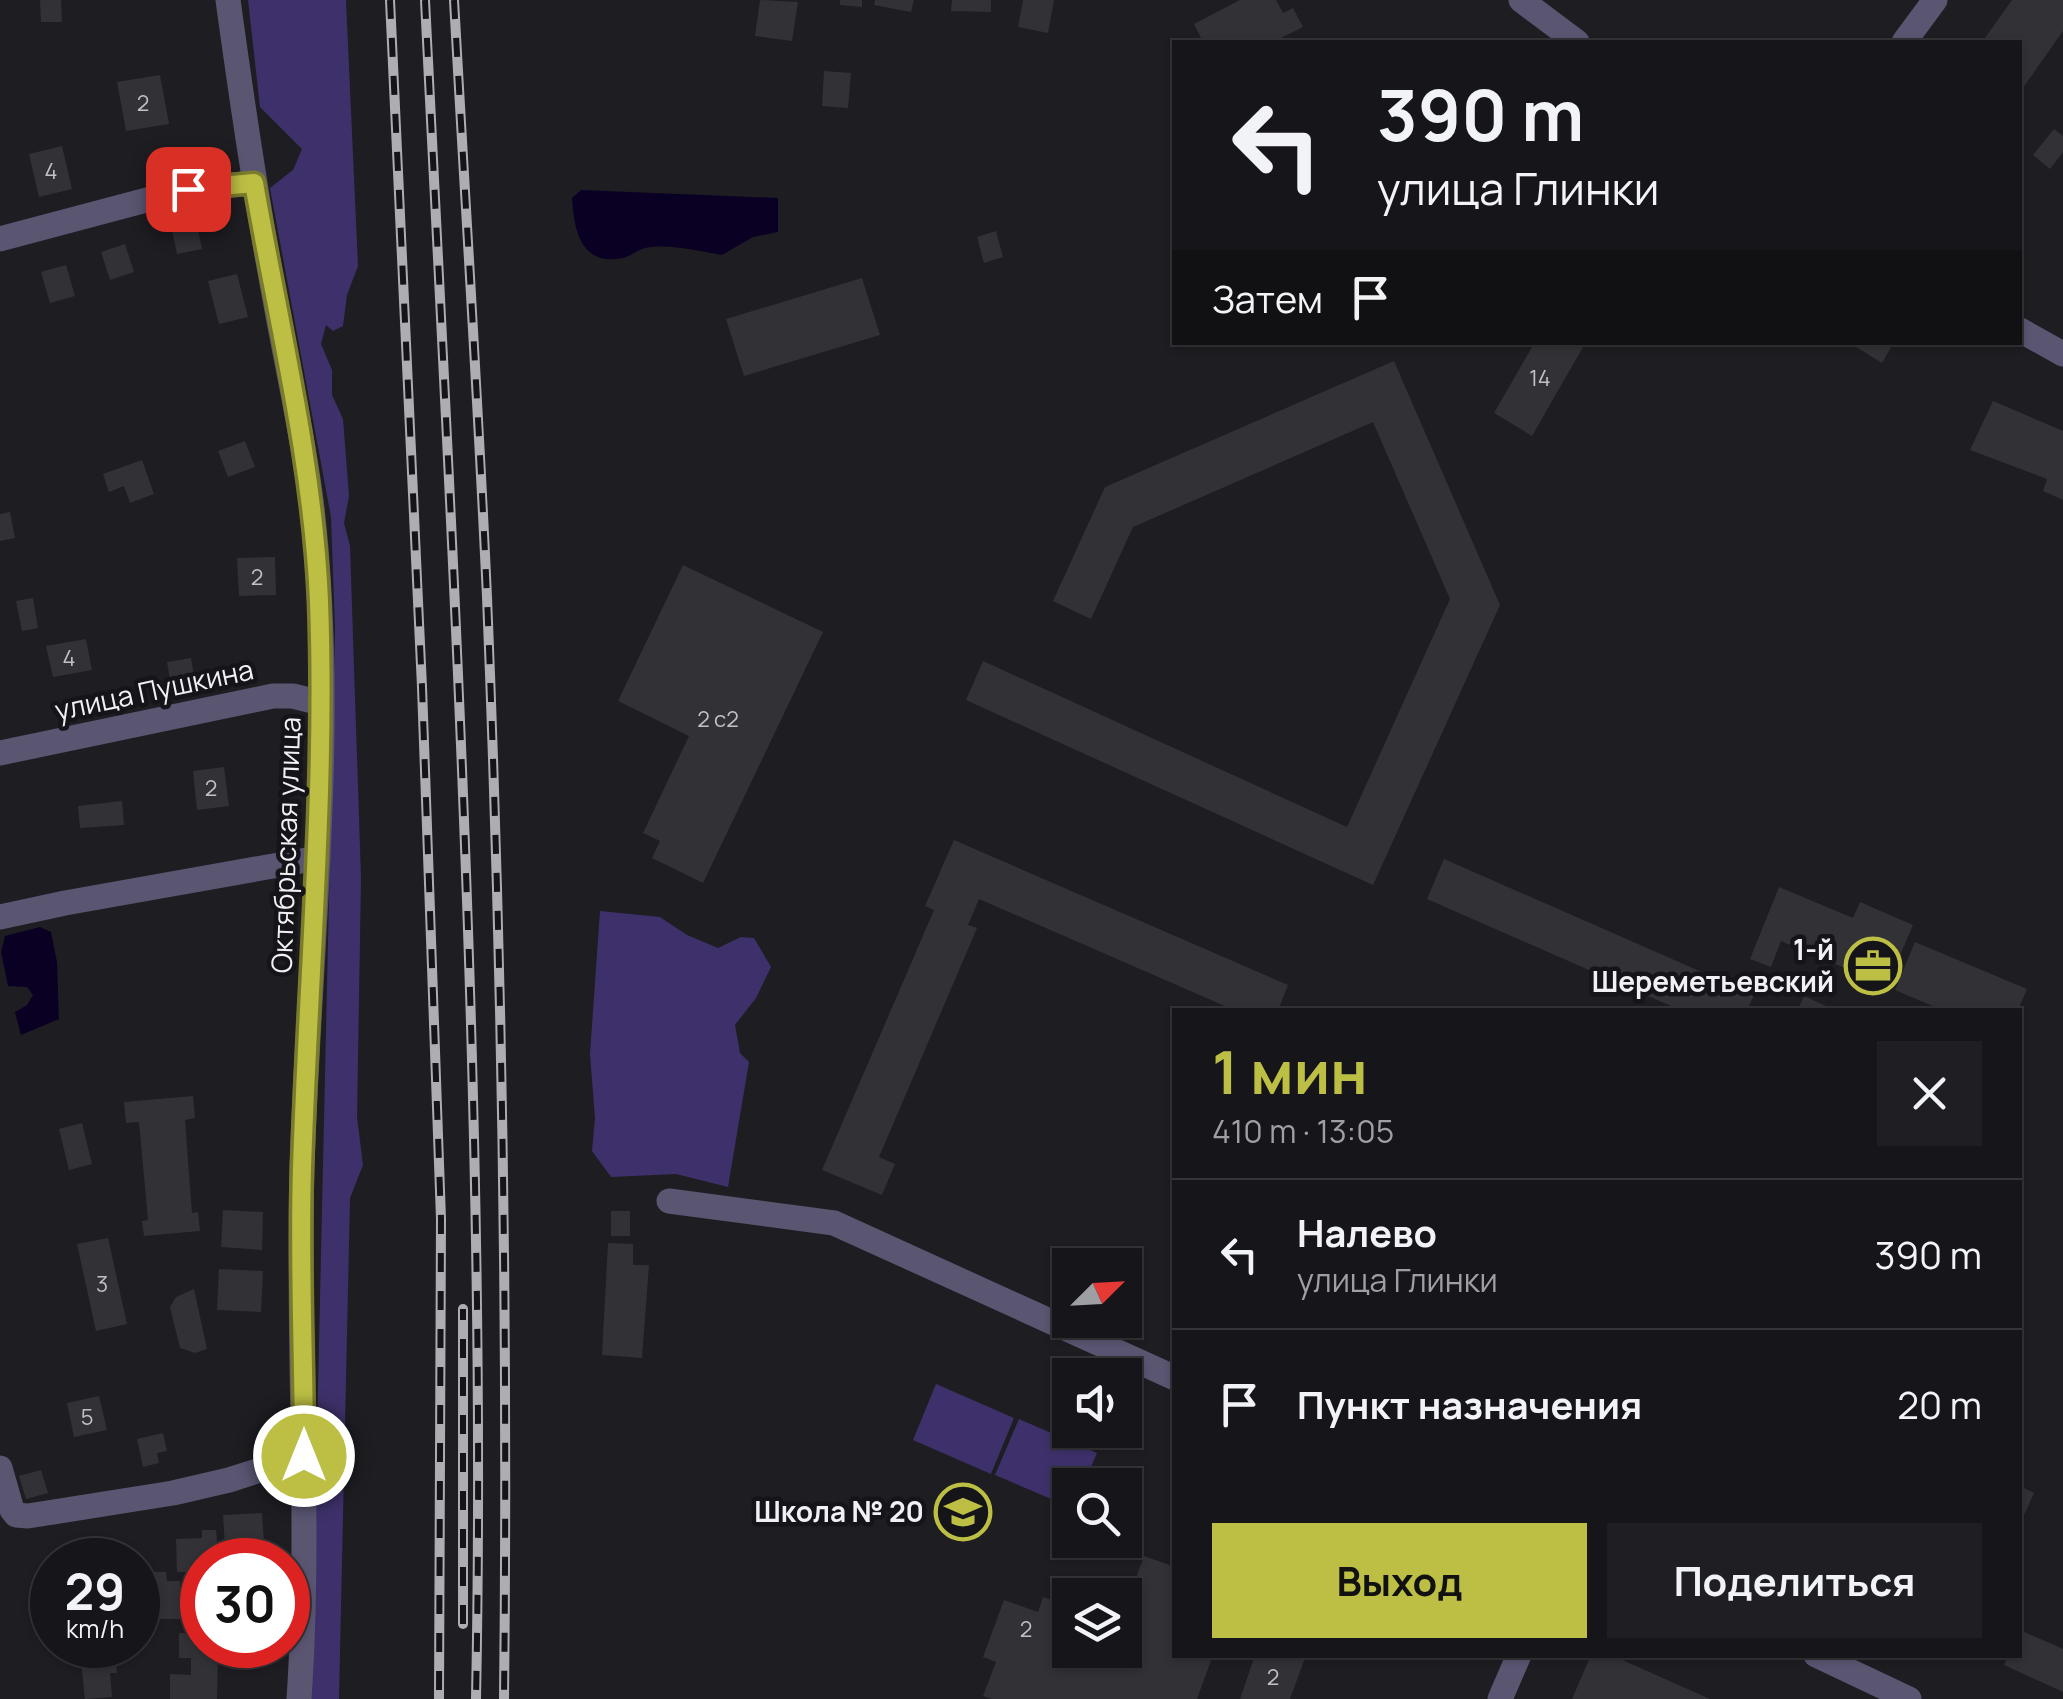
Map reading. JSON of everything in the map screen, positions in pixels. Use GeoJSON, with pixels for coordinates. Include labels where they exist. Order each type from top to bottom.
{"type":"FeatureCollection","features":[{"type":"Feature","properties":{"kind":"street","name":"Октябрьская улица"},"geometry":{"type":"LineString","coordinates":[[228,0],[254,183],[312,505],[319,598],[318,858],[302,1170],[304,1456],[299,1699]]}},
{"type":"Feature","properties":{"kind":"street"},"geometry":{"type":"LineString","coordinates":[[1521,0],[1575,40]]}},
{"type":"Feature","properties":{"kind":"street"},"geometry":{"type":"LineString","coordinates":[[1905,40],[1935,0]]}},
{"type":"Feature","properties":{"kind":"street"},"geometry":{"type":"LineString","coordinates":[[0,239],[188,189],[254,183]]}},
{"type":"Feature","properties":{"kind":"street"},"geometry":{"type":"LineString","coordinates":[[2022,331],[2063,354]]}},
{"type":"Feature","properties":{"kind":"street","name":"улица Пушкина"},"geometry":{"type":"LineString","coordinates":[[0,753],[273,696],[293,696],[321,704]]}},
{"type":"Feature","properties":{"kind":"street"},"geometry":{"type":"LineString","coordinates":[[0,917],[318,858]]}},
{"type":"Feature","properties":{"kind":"street"},"geometry":{"type":"LineString","coordinates":[[668,1201],[834,1223],[1172,1377]]}},
{"type":"Feature","properties":{"kind":"street"},"geometry":{"type":"LineString","coordinates":[[0,1468],[8,1502],[16,1515],[173,1494],[304,1456]]}},
{"type":"Feature","properties":{"kind":"street"},"geometry":{"type":"LineString","coordinates":[[1500,1699],[1518,1658]]}},
{"type":"Feature","properties":{"kind":"street"},"geometry":{"type":"LineString","coordinates":[[1822,1658],[1909,1699]]}},
{"type":"Feature","properties":{"kind":"shaded area"},"geometry":{"type":"Polygon","coordinates":[[[248,0],[346,0],[358,266],[347,295],[343,326],[333,331],[326,325],[321,344],[332,370],[332,395],[343,419],[349,496],[344,523],[350,546],[361,878],[357,1117],[363,1165],[350,1198],[339,1699],[307,1699],[316,1479],[335,629],[331,517],[270,188],[293,170],[302,149],[260,107],[248,0]]]}},
{"type":"Feature","properties":{"kind":"shaded area"},"geometry":{"type":"Polygon","coordinates":[[[581,190],[778,198],[778,232],[753,237],[722,255],[654,247],[623,258],[598,257],[582,243],[575,222],[572,198],[581,190]]]}},
{"type":"Feature","properties":{"kind":"shaded area"},"geometry":{"type":"Polygon","coordinates":[[[600,911],[660,917],[687,935],[718,948],[741,937],[754,938],[771,967],[756,998],[735,1025],[740,1053],[749,1062],[728,1187],[676,1174],[611,1177],[592,1151],[595,1118],[590,1054],[600,911]]]}},
{"type":"Feature","properties":{"kind":"shaded area"},"geometry":{"type":"Polygon","coordinates":[[[40,927],[51,932],[57,962],[59,1019],[21,1035],[15,1012],[27,1005],[33,995],[27,987],[8,986],[1,952],[5,936],[40,927]]]}},
{"type":"Feature","properties":{"kind":"shaded area"},"geometry":{"type":"Polygon","coordinates":[[[936,1384],[1014,1418],[991,1474],[913,1440],[936,1384]]]}},
{"type":"Feature","properties":{"kind":"shaded area"},"geometry":{"type":"Polygon","coordinates":[[[1019,1419],[1052,1433],[1052,1448],[1086,1448],[1097,1453],[1090,1468],[1052,1468],[1052,1499],[995,1475],[1019,1419]]]}},
{"type":"Feature","properties":{"kind":"building"},"geometry":{"type":"Polygon","coordinates":[[[40,0],[61,0],[62,22],[41,22],[40,0]]]}},
{"type":"Feature","properties":{"kind":"building"},"geometry":{"type":"Polygon","coordinates":[[[760,0],[798,2],[792,41],[755,36],[760,0]]]}},
{"type":"Feature","properties":{"kind":"building"},"geometry":{"type":"Polygon","coordinates":[[[840,0],[862,0],[862,7],[840,5],[840,0]]]}},
{"type":"Feature","properties":{"kind":"building"},"geometry":{"type":"Polygon","coordinates":[[[875,0],[914,0],[911,12],[874,5],[875,0]]]}},
{"type":"Feature","properties":{"kind":"building"},"geometry":{"type":"Polygon","coordinates":[[[952,0],[991,0],[991,12],[951,11],[952,0]]]}},
{"type":"Feature","properties":{"kind":"building"},"geometry":{"type":"Polygon","coordinates":[[[1023,0],[1054,0],[1048,33],[1018,27],[1023,0]]]}},
{"type":"Feature","properties":{"kind":"building"},"geometry":{"type":"Polygon","coordinates":[[[1240,0],[1276,0],[1283,13],[1293,8],[1303,27],[1277,40],[1202,40],[1194,24],[1240,0]]]}},
{"type":"Feature","properties":{"kind":"building"},"geometry":{"type":"Polygon","coordinates":[[[2012,0],[2063,0],[2063,31],[2022,89],[2022,40],[1983,40],[2012,0]]]}},
{"type":"Feature","properties":{"kind":"building"},"geometry":{"type":"Polygon","coordinates":[[[824,71],[851,73],[848,108],[822,106],[824,71]]]}},
{"type":"Feature","properties":{"kind":"building"},"geometry":{"type":"Polygon","coordinates":[[[160,75],[169,124],[126,131],[117,82],[160,75]]]}},
{"type":"Feature","properties":{"kind":"building"},"geometry":{"type":"Polygon","coordinates":[[[2054,129],[2063,136],[2063,152],[2050,169],[2033,155],[2054,129]]]}},
{"type":"Feature","properties":{"kind":"building"},"geometry":{"type":"Polygon","coordinates":[[[62,146],[72,189],[39,197],[29,154],[62,146]]]}},
{"type":"Feature","properties":{"kind":"building"},"geometry":{"type":"Polygon","coordinates":[[[195,215],[202,249],[177,254],[170,219],[195,215]]]}},
{"type":"Feature","properties":{"kind":"building"},"geometry":{"type":"Polygon","coordinates":[[[996,231],[1003,257],[984,263],[977,237],[996,231]]]}},
{"type":"Feature","properties":{"kind":"building"},"geometry":{"type":"Polygon","coordinates":[[[125,244],[134,272],[110,280],[101,252],[125,244]]]}},
{"type":"Feature","properties":{"kind":"building"},"geometry":{"type":"Polygon","coordinates":[[[66,265],[75,296],[50,303],[41,272],[66,265]]]}},
{"type":"Feature","properties":{"kind":"building"},"geometry":{"type":"Polygon","coordinates":[[[237,274],[248,317],[219,324],[208,281],[237,274]]]}},
{"type":"Feature","properties":{"kind":"building"},"geometry":{"type":"Polygon","coordinates":[[[862,278],[880,335],[744,376],[726,319],[862,278]]]}},
{"type":"Feature","properties":{"kind":"building"},"geometry":{"type":"Polygon","coordinates":[[[1533,345],[1584,345],[1532,436],[1494,413],[1533,345]]]}},
{"type":"Feature","properties":{"kind":"building"},"geometry":{"type":"Polygon","coordinates":[[[1853,345],[1892,345],[1882,363],[1853,345]]]}},
{"type":"Feature","properties":{"kind":"building"},"geometry":{"type":"Polygon","coordinates":[[[1394,361],[1500,605],[1373,885],[966,700],[983,661],[1347,827],[1450,599],[1373,422],[1133,527],[1091,619],[1053,601],[1105,487],[1394,361]]]}},
{"type":"Feature","properties":{"kind":"building"},"geometry":{"type":"Polygon","coordinates":[[[1993,401],[2063,431],[2063,500],[2043,491],[2047,479],[1970,450],[1993,401]]]}},
{"type":"Feature","properties":{"kind":"building"},"geometry":{"type":"Polygon","coordinates":[[[245,441],[255,467],[228,477],[218,451],[245,441]]]}},
{"type":"Feature","properties":{"kind":"building"},"geometry":{"type":"Polygon","coordinates":[[[142,460],[154,494],[130,503],[124,486],[109,492],[103,474],[142,460]]]}},
{"type":"Feature","properties":{"kind":"building"},"geometry":{"type":"Polygon","coordinates":[[[10,512],[15,538],[0,541],[0,514],[10,512]]]}},
{"type":"Feature","properties":{"kind":"building"},"geometry":{"type":"Polygon","coordinates":[[[275,557],[276,595],[239,596],[237,558],[275,557]]]}},
{"type":"Feature","properties":{"kind":"building"},"geometry":{"type":"Polygon","coordinates":[[[683,565],[823,632],[703,883],[652,858],[660,841],[643,833],[689,736],[618,701],[683,565]]]}},
{"type":"Feature","properties":{"kind":"building"},"geometry":{"type":"Polygon","coordinates":[[[33,598],[38,628],[22,631],[16,601],[33,598]]]}},
{"type":"Feature","properties":{"kind":"building"},"geometry":{"type":"Polygon","coordinates":[[[86,639],[92,670],[53,677],[46,646],[86,639]]]}},
{"type":"Feature","properties":{"kind":"building"},"geometry":{"type":"Polygon","coordinates":[[[191,658],[196,687],[172,691],[167,662],[191,658]]]}},
{"type":"Feature","properties":{"kind":"building"},"geometry":{"type":"Polygon","coordinates":[[[224,767],[229,806],[197,810],[193,771],[224,767]]]}},
{"type":"Feature","properties":{"kind":"building"},"geometry":{"type":"Polygon","coordinates":[[[122,801],[124,825],[80,828],[78,806],[122,801]]]}},
{"type":"Feature","properties":{"kind":"building"},"geometry":{"type":"Polygon","coordinates":[[[954,840],[1288,985],[1279,1008],[1229,1008],[979,899],[968,925],[977,928],[879,1157],[895,1164],[882,1195],[822,1170],[934,910],[925,906],[954,840]]]}},
{"type":"Feature","properties":{"kind":"building"},"geometry":{"type":"Polygon","coordinates":[[[1444,859],[1754,995],[1748,1008],[1675,1008],[1427,899],[1444,859]]]}},
{"type":"Feature","properties":{"kind":"building"},"geometry":{"type":"Polygon","coordinates":[[[1779,887],[1853,918],[1860,902],[1913,925],[1887,986],[1781,941],[1771,967],[1750,959],[1779,887]]]}},
{"type":"Feature","properties":{"kind":"building"},"geometry":{"type":"Polygon","coordinates":[[[1915,942],[2027,989],[2019,1008],[1937,1008],[1895,990],[1915,942]]]}},
{"type":"Feature","properties":{"kind":"building"},"geometry":{"type":"Polygon","coordinates":[[[1804,996],[1831,1008],[1799,1008],[1804,996]]]}},
{"type":"Feature","properties":{"kind":"building"},"geometry":{"type":"Polygon","coordinates":[[[193,1096],[195,1118],[185,1120],[192,1213],[198,1212],[200,1231],[144,1236],[142,1221],[148,1220],[139,1122],[126,1123],[124,1102],[193,1096]]]}},
{"type":"Feature","properties":{"kind":"building"},"geometry":{"type":"Polygon","coordinates":[[[82,1123],[92,1164],[69,1170],[59,1129],[82,1123]]]}},
{"type":"Feature","properties":{"kind":"building"},"geometry":{"type":"Polygon","coordinates":[[[223,1210],[263,1212],[262,1250],[221,1247],[223,1210]]]}},
{"type":"Feature","properties":{"kind":"building"},"geometry":{"type":"Polygon","coordinates":[[[611,1211],[630,1211],[630,1236],[611,1236],[611,1211]]]}},
{"type":"Feature","properties":{"kind":"building"},"geometry":{"type":"Polygon","coordinates":[[[108,1238],[127,1324],[96,1331],[77,1244],[108,1238]]]}},
{"type":"Feature","properties":{"kind":"building"},"geometry":{"type":"Polygon","coordinates":[[[608,1243],[633,1244],[633,1265],[649,1265],[642,1358],[602,1355],[608,1243]]]}},
{"type":"Feature","properties":{"kind":"building"},"geometry":{"type":"Polygon","coordinates":[[[219,1269],[263,1271],[261,1312],[217,1310],[219,1269]]]}},
{"type":"Feature","properties":{"kind":"building"},"geometry":{"type":"Polygon","coordinates":[[[194,1289],[207,1349],[195,1353],[180,1348],[170,1307],[176,1297],[194,1289]]]}},
{"type":"Feature","properties":{"kind":"building"},"geometry":{"type":"Polygon","coordinates":[[[99,1396],[107,1430],[74,1437],[67,1403],[99,1396]]]}},
{"type":"Feature","properties":{"kind":"building"},"geometry":{"type":"Polygon","coordinates":[[[163,1433],[167,1451],[157,1453],[159,1463],[143,1467],[137,1439],[163,1433]]]}},
{"type":"Feature","properties":{"kind":"building"},"geometry":{"type":"Polygon","coordinates":[[[41,1470],[48,1493],[26,1499],[19,1476],[41,1470]]]}},
{"type":"Feature","properties":{"kind":"building"},"geometry":{"type":"Polygon","coordinates":[[[2022,1487],[2034,1493],[2022,1520],[2022,1487]]]}},
{"type":"Feature","properties":{"kind":"building"},"geometry":{"type":"Polygon","coordinates":[[[262,1513],[264,1538],[225,1538],[223,1515],[262,1513]]]}},
{"type":"Feature","properties":{"kind":"building"},"geometry":{"type":"Polygon","coordinates":[[[202,1530],[216,1530],[217,1538],[202,1538],[202,1530]]]}},
{"type":"Feature","properties":{"kind":"building"},"geometry":{"type":"Polygon","coordinates":[[[176,1539],[180,1539],[180,1572],[177,1572],[176,1539]]]}},
{"type":"Feature","properties":{"kind":"building"},"geometry":{"type":"Polygon","coordinates":[[[1144,1556],[1172,1566],[1172,1658],[1212,1658],[1197,1699],[983,1696],[996,1662],[983,1657],[1004,1600],[1038,1612],[1043,1597],[1052,1600],[1052,1668],[1142,1668],[1142,1578],[1136,1578],[1144,1556]]]}},
{"type":"Feature","properties":{"kind":"building"},"geometry":{"type":"Polygon","coordinates":[[[160,1572],[166,1572],[167,1581],[180,1581],[180,1619],[160,1619],[160,1572]]]}},
{"type":"Feature","properties":{"kind":"building"},"geometry":{"type":"Polygon","coordinates":[[[2022,1631],[2063,1649],[2063,1692],[2004,1665],[2007,1658],[2022,1658],[2022,1631]]]}},
{"type":"Feature","properties":{"kind":"building"},"geometry":{"type":"Polygon","coordinates":[[[1254,1658],[1305,1658],[1290,1699],[1240,1699],[1254,1658]]]}},
{"type":"Feature","properties":{"kind":"building"},"geometry":{"type":"Polygon","coordinates":[[[1590,1658],[1618,1658],[1710,1699],[1572,1699],[1590,1658]]]}},
{"type":"Feature","properties":{"kind":"building"},"geometry":{"type":"Polygon","coordinates":[[[82,1668],[116,1668],[117,1673],[110,1673],[112,1697],[85,1699],[82,1668]]]}},
{"type":"Feature","properties":{"kind":"building"},"geometry":{"type":"Polygon","coordinates":[[[191,1668],[218,1668],[217,1699],[170,1699],[170,1674],[191,1675],[191,1668]]]}},
{"type":"Feature","properties":{"kind":"railway"},"geometry":{"type":"LineString","coordinates":[[390,0],[422,687],[441,1219],[439,1699]]}},
{"type":"Feature","properties":{"kind":"railway"},"geometry":{"type":"LineString","coordinates":[[425,0],[472,1061],[477,1274],[476,1699]]}},
{"type":"Feature","properties":{"kind":"railway"},"geometry":{"type":"LineString","coordinates":[[454,0],[483,522],[497,872],[503,1148],[504,1699]]}},
{"type":"Feature","properties":{"kind":"railway"},"geometry":{"type":"LineString","coordinates":[[463,1309],[463,1624]]}},
{"type":"Feature","properties":{"kind":"place","name":"1-й Шереметьевский"},"geometry":{"type":"Point","coordinates":[1873,966]}},
{"type":"Feature","properties":{"kind":"place","name":"Школа № 20"},"geometry":{"type":"Point","coordinates":[963,1512]}},
{"type":"Feature","properties":{"kind":"route"},"geometry":{"type":"LineString","coordinates":[[188,189],[254,183],[312,505],[321,704],[318,858],[302,1170],[304,1456]]}}]}
